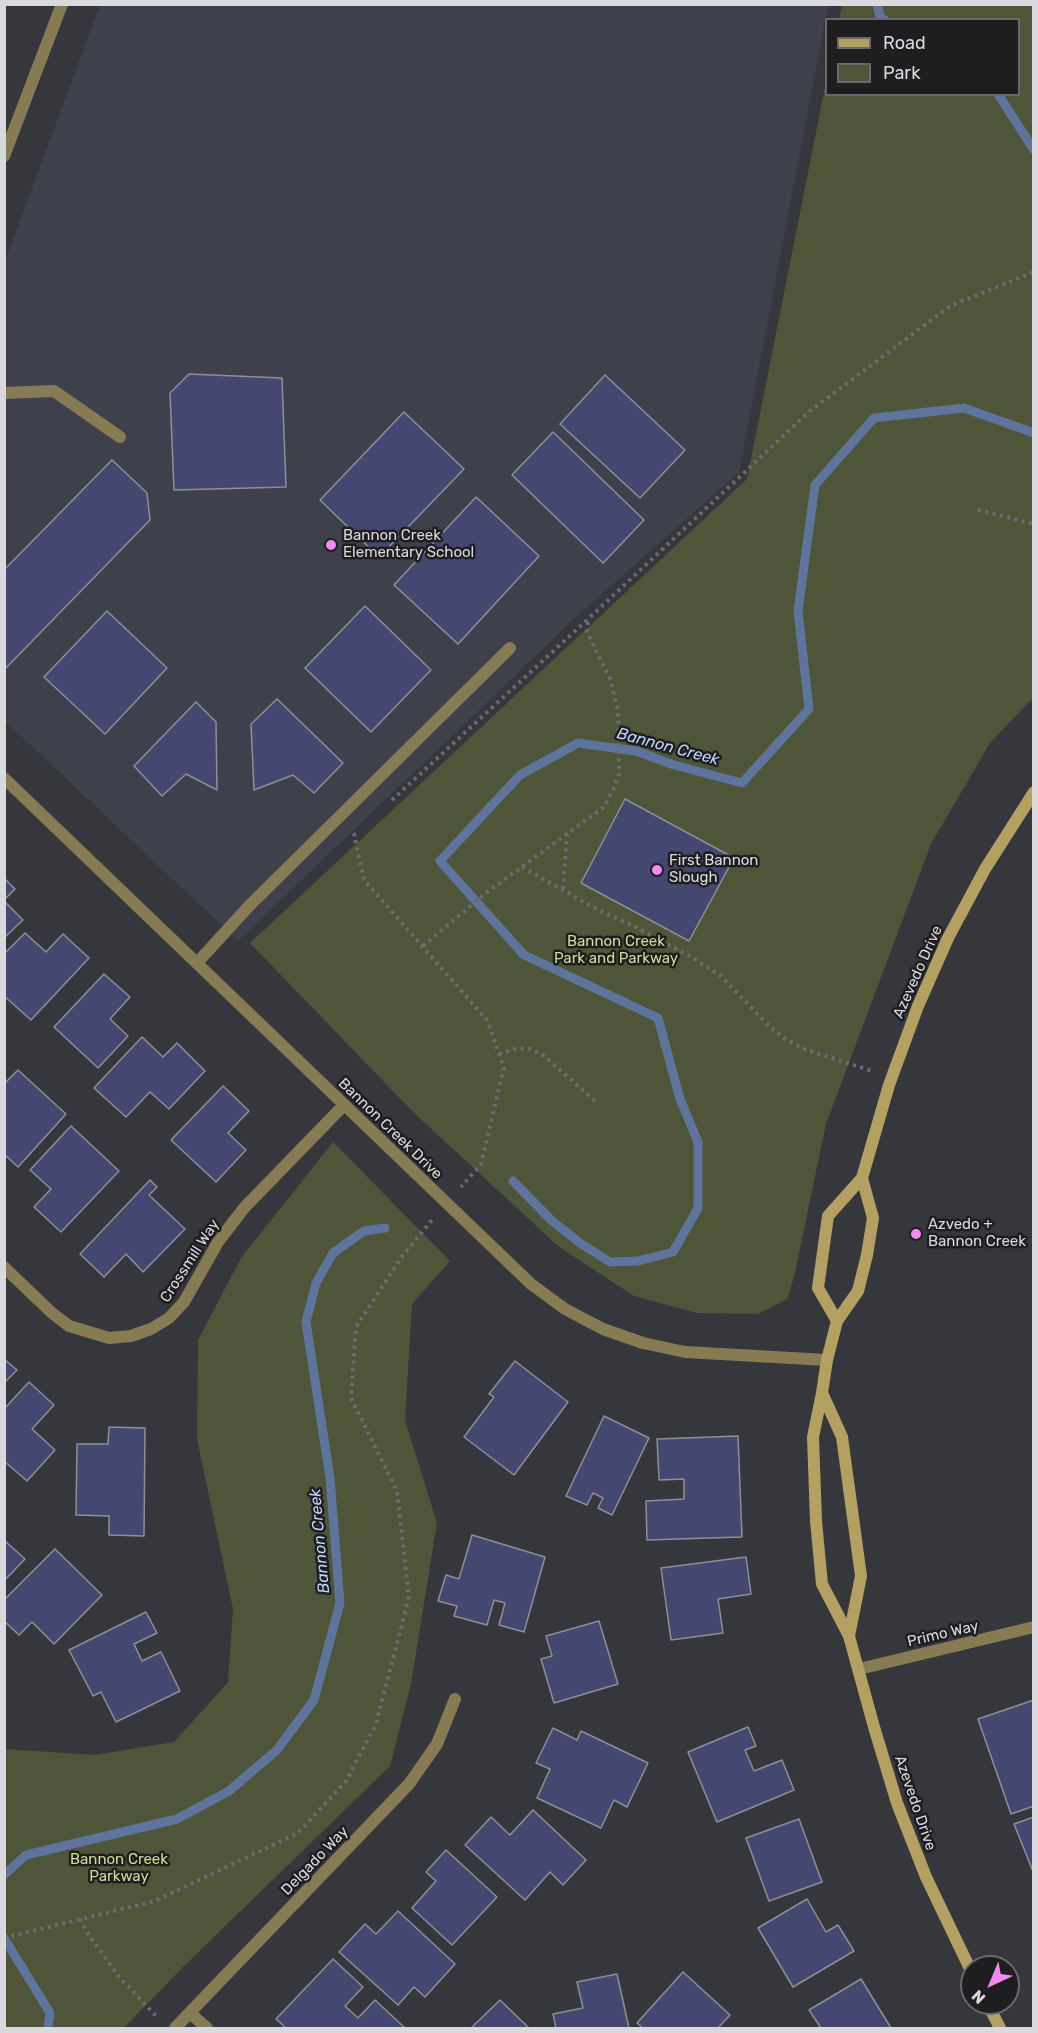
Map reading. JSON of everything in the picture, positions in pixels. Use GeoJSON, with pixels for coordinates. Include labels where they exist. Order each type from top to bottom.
{"type":"FeatureCollection","features":[{"type":"Feature","properties":{"kind":"street"},"geometry":{"type":"LineString","coordinates":[[4,156],[62,4]]}},
{"type":"Feature","properties":{"kind":"street"},"geometry":{"type":"LineString","coordinates":[[4,393],[54,391],[120,437]]}},
{"type":"Feature","properties":{"kind":"street"},"geometry":{"type":"LineString","coordinates":[[197,963],[249,906],[510,648]]}},
{"type":"Feature","properties":{"kind":"street","name":"Bannon Creek Drive"},"geometry":{"type":"LineString","coordinates":[[4,778],[531,1284],[565,1309],[603,1329],[643,1343],[685,1352],[827,1360]]}},
{"type":"Feature","properties":{"kind":"street","name":"Azevedo Drive"},"geometry":{"type":"LineString","coordinates":[[837,1321],[818,1288],[828,1215],[862,1178],[892,1078],[918,1006],[948,938],[985,869],[1034,792]]}},
{"type":"Feature","properties":{"kind":"street","name":"Crossmill Way"},"geometry":{"type":"LineString","coordinates":[[4,1267],[69,1326],[109,1338],[131,1336],[151,1329],[169,1318],[184,1302],[218,1242],[244,1208],[344,1105]]}},
{"type":"Feature","properties":{"kind":"street","name":"Azevedo Drive"},"geometry":{"type":"LineString","coordinates":[[862,1178],[873,1218],[867,1255],[858,1291],[837,1321],[827,1360],[813,1437],[816,1521],[822,1584],[849,1636],[897,1803],[926,1877],[963,1955]]}},
{"type":"Feature","properties":{"kind":"street","name":"Azevedo Drive"},"geometry":{"type":"LineString","coordinates":[[822,1393],[842,1437],[861,1576],[849,1636]]}},
{"type":"Feature","properties":{"kind":"street","name":"Primo Way"},"geometry":{"type":"LineString","coordinates":[[859,1669],[1034,1627]]}},
{"type":"Feature","properties":{"kind":"street","name":"Delgado Way"},"geometry":{"type":"LineString","coordinates":[[175,2028],[409,1784],[436,1744],[455,1699]]}},
{"type":"Feature","properties":{"kind":"street"},"geometry":{"type":"LineString","coordinates":[[190,2013],[207,2028]]}},
{"type":"Feature","properties":{"kind":"path"},"geometry":{"type":"LineString","coordinates":[[387,804],[588,620],[810,411],[950,306],[1034,272]]}},
{"type":"Feature","properties":{"kind":"path"},"geometry":{"type":"LineString","coordinates":[[978,510],[1034,524]]}},
{"type":"Feature","properties":{"kind":"path"},"geometry":{"type":"LineString","coordinates":[[423,946],[486,893],[604,807],[619,774],[620,732],[616,700],[610,679],[587,632],[588,620]]}},
{"type":"Feature","properties":{"kind":"path"},"geometry":{"type":"LineString","coordinates":[[4,1938],[155,1901],[298,1833],[346,1781],[376,1724],[409,1597],[397,1491],[351,1398],[356,1327],[403,1255],[481,1164],[504,1068],[487,1020],[364,880],[354,835],[362,827]]}},
{"type":"Feature","properties":{"kind":"path"},"geometry":{"type":"LineString","coordinates":[[563,889],[567,834]]}},
{"type":"Feature","properties":{"kind":"path"},"geometry":{"type":"LineString","coordinates":[[522,867],[600,911],[634,926],[691,957],[721,976],[766,1023],[784,1038],[804,1049],[828,1055],[892,1078]]}},
{"type":"Feature","properties":{"kind":"path"},"geometry":{"type":"LineString","coordinates":[[499,1054],[518,1048],[530,1049],[543,1055],[595,1101]]}},
{"type":"Feature","properties":{"kind":"path"},"geometry":{"type":"LineString","coordinates":[[80,1919],[120,1978],[159,2020]]}},
{"type":"Feature","properties":{"kind":"shaded area","name":"Bannon Creek Elementary School"},"geometry":{"type":"Polygon","coordinates":[[[100,5],[828,5],[739,472],[575,618],[238,941],[5,721],[4,264],[100,5]]]}},
{"type":"Feature","properties":{"kind":"green space","name":"Bannon Creek Park and Parkway"},"geometry":{"type":"Polygon","coordinates":[[[842,5],[1033,5],[1033,698],[990,743],[931,844],[826,1124],[794,1277],[787,1299],[758,1314],[697,1313],[634,1296],[558,1246],[412,1111],[250,943],[747,479],[825,87],[825,96],[1020,96],[1020,18],[839,18],[842,5]]]}},
{"type":"Feature","properties":{"kind":"green space","name":"Bannon Creek Parkway"},"geometry":{"type":"Polygon","coordinates":[[[333,1142],[450,1261],[412,1304],[405,1420],[437,1523],[411,1684],[390,1766],[181,1969],[124,2028],[5,2028],[5,1749],[94,1755],[174,1742],[228,1682],[233,1609],[197,1439],[198,1340],[241,1258],[333,1142]]]}},
{"type":"Feature","properties":{"kind":"building"},"geometry":{"type":"Polygon","coordinates":[[[189,374],[282,378],[286,487],[174,490],[170,393],[189,374]]]}},
{"type":"Feature","properties":{"kind":"building"},"geometry":{"type":"Polygon","coordinates":[[[605,375],[685,450],[640,498],[560,424],[605,375]]]}},
{"type":"Feature","properties":{"kind":"building"},"geometry":{"type":"Polygon","coordinates":[[[404,412],[464,469],[379,557],[320,500],[404,412]]]}},
{"type":"Feature","properties":{"kind":"building"},"geometry":{"type":"Polygon","coordinates":[[[553,432],[644,520],[603,563],[512,475],[553,432]]]}},
{"type":"Feature","properties":{"kind":"building"},"geometry":{"type":"Polygon","coordinates":[[[112,460],[147,493],[150,520],[4,670],[4,570],[112,460]]]}},
{"type":"Feature","properties":{"kind":"building"},"geometry":{"type":"Polygon","coordinates":[[[476,497],[539,556],[458,644],[394,585],[476,497]]]}},
{"type":"Feature","properties":{"kind":"building"},"geometry":{"type":"Polygon","coordinates":[[[365,606],[431,670],[371,732],[305,668],[365,606]]]}},
{"type":"Feature","properties":{"kind":"building"},"geometry":{"type":"Polygon","coordinates":[[[107,611],[167,668],[105,734],[44,677],[107,611]]]}},
{"type":"Feature","properties":{"kind":"building"},"geometry":{"type":"Polygon","coordinates":[[[277,699],[343,763],[314,793],[293,775],[254,790],[251,724],[277,699]]]}},
{"type":"Feature","properties":{"kind":"building"},"geometry":{"type":"Polygon","coordinates":[[[196,702],[216,722],[217,790],[186,774],[162,796],[134,766],[196,702]]]}},
{"type":"Feature","properties":{"kind":"building","name":"First Bannon Slough"},"geometry":{"type":"Polygon","coordinates":[[[625,799],[734,858],[689,941],[581,883],[625,799]]]}},
{"type":"Feature","properties":{"kind":"building"},"geometry":{"type":"Polygon","coordinates":[[[4,878],[15,889],[4,900],[4,878]]]}},
{"type":"Feature","properties":{"kind":"building"},"geometry":{"type":"Polygon","coordinates":[[[4,901],[23,920],[4,938],[4,901]]]}},
{"type":"Feature","properties":{"kind":"building"},"geometry":{"type":"Polygon","coordinates":[[[25,933],[46,952],[63,934],[89,958],[31,1020],[4,996],[4,954],[25,933]]]}},
{"type":"Feature","properties":{"kind":"building"},"geometry":{"type":"Polygon","coordinates":[[[104,974],[130,997],[110,1019],[128,1036],[98,1068],[54,1027],[104,974]]]}},
{"type":"Feature","properties":{"kind":"building"},"geometry":{"type":"Polygon","coordinates":[[[142,1037],[163,1057],[177,1043],[205,1071],[169,1109],[150,1092],[126,1117],[94,1088],[142,1037]]]}},
{"type":"Feature","properties":{"kind":"building"},"geometry":{"type":"Polygon","coordinates":[[[18,1070],[66,1114],[18,1167],[4,1154],[4,1084],[18,1070]]]}},
{"type":"Feature","properties":{"kind":"building"},"geometry":{"type":"Polygon","coordinates":[[[223,1086],[249,1111],[228,1133],[246,1150],[216,1182],[171,1140],[223,1086]]]}},
{"type":"Feature","properties":{"kind":"building"},"geometry":{"type":"Polygon","coordinates":[[[71,1126],[119,1171],[61,1232],[34,1207],[51,1189],[30,1170],[71,1126]]]}},
{"type":"Feature","properties":{"kind":"building"},"geometry":{"type":"Polygon","coordinates":[[[150,1180],[157,1187],[149,1195],[185,1229],[143,1272],[126,1254],[104,1277],[80,1254],[150,1180]]]}},
{"type":"Feature","properties":{"kind":"building"},"geometry":{"type":"Polygon","coordinates":[[[4,1359],[17,1370],[4,1383],[4,1359]]]}},
{"type":"Feature","properties":{"kind":"building"},"geometry":{"type":"Polygon","coordinates":[[[515,1361],[568,1402],[514,1475],[464,1437],[494,1397],[489,1394],[515,1361]]]}},
{"type":"Feature","properties":{"kind":"building"},"geometry":{"type":"Polygon","coordinates":[[[29,1382],[54,1405],[32,1429],[55,1450],[27,1481],[4,1461],[4,1409],[29,1382]]]}},
{"type":"Feature","properties":{"kind":"building"},"geometry":{"type":"Polygon","coordinates":[[[604,1416],[649,1438],[612,1515],[598,1508],[603,1498],[593,1493],[587,1505],[566,1496],[604,1416]]]}},
{"type":"Feature","properties":{"kind":"building"},"geometry":{"type":"Polygon","coordinates":[[[109,1427],[145,1428],[144,1536],[109,1535],[109,1516],[76,1515],[77,1444],[108,1444],[109,1427]]]}},
{"type":"Feature","properties":{"kind":"building"},"geometry":{"type":"Polygon","coordinates":[[[738,1436],[742,1537],[647,1540],[646,1501],[684,1499],[684,1479],[659,1480],[657,1439],[738,1436]]]}},
{"type":"Feature","properties":{"kind":"building"},"geometry":{"type":"Polygon","coordinates":[[[472,1535],[545,1557],[524,1632],[499,1625],[505,1603],[494,1600],[487,1625],[454,1616],[457,1606],[438,1601],[446,1575],[459,1579],[472,1535]]]}},
{"type":"Feature","properties":{"kind":"building"},"geometry":{"type":"Polygon","coordinates":[[[4,1540],[25,1559],[4,1581],[4,1540]]]}},
{"type":"Feature","properties":{"kind":"building"},"geometry":{"type":"Polygon","coordinates":[[[55,1549],[102,1595],[54,1644],[32,1622],[19,1635],[4,1621],[4,1600],[55,1549]]]}},
{"type":"Feature","properties":{"kind":"building"},"geometry":{"type":"Polygon","coordinates":[[[746,1557],[751,1594],[718,1599],[723,1633],[671,1640],[661,1568],[746,1557]]]}},
{"type":"Feature","properties":{"kind":"building"},"geometry":{"type":"Polygon","coordinates":[[[146,1612],[157,1633],[134,1644],[142,1661],[161,1652],[180,1691],[116,1722],[101,1692],[93,1696],[69,1650],[146,1612]]]}},
{"type":"Feature","properties":{"kind":"building"},"geometry":{"type":"Polygon","coordinates":[[[599,1621],[618,1684],[554,1703],[541,1659],[552,1656],[546,1636],[599,1621]]]}},
{"type":"Feature","properties":{"kind":"building"},"geometry":{"type":"Polygon","coordinates":[[[1034,1700],[1034,1806],[1011,1814],[978,1719],[1034,1700]]]}},
{"type":"Feature","properties":{"kind":"building"},"geometry":{"type":"Polygon","coordinates":[[[748,1727],[756,1746],[745,1750],[754,1771],[782,1760],[794,1790],[717,1822],[688,1752],[748,1727]]]}},
{"type":"Feature","properties":{"kind":"building"},"geometry":{"type":"Polygon","coordinates":[[[553,1728],[577,1740],[581,1731],[648,1763],[627,1807],[614,1800],[601,1828],[537,1798],[550,1769],[536,1763],[553,1728]]]}},
{"type":"Feature","properties":{"kind":"building"},"geometry":{"type":"Polygon","coordinates":[[[533,1810],[586,1860],[563,1885],[550,1872],[525,1900],[465,1845],[491,1817],[510,1835],[533,1810]]]}},
{"type":"Feature","properties":{"kind":"building"},"geometry":{"type":"Polygon","coordinates":[[[1034,1817],[1034,1874],[1014,1824],[1034,1817]]]}},
{"type":"Feature","properties":{"kind":"building"},"geometry":{"type":"Polygon","coordinates":[[[799,1819],[822,1882],[769,1901],[746,1838],[799,1819]]]}},
{"type":"Feature","properties":{"kind":"building"},"geometry":{"type":"Polygon","coordinates":[[[446,1850],[497,1897],[452,1945],[412,1908],[436,1881],[426,1872],[446,1850]]]}},
{"type":"Feature","properties":{"kind":"building"},"geometry":{"type":"Polygon","coordinates":[[[807,1899],[826,1932],[838,1925],[854,1951],[793,1987],[758,1928],[807,1899]]]}},
{"type":"Feature","properties":{"kind":"building"},"geometry":{"type":"Polygon","coordinates":[[[398,1911],[455,1964],[425,1997],[414,1987],[398,2005],[339,1952],[365,1924],[376,1934],[398,1911]]]}},
{"type":"Feature","properties":{"kind":"building"},"geometry":{"type":"Polygon","coordinates":[[[333,1959],[363,1987],[345,2006],[358,2018],[375,2000],[405,2028],[286,2028],[276,2019],[333,1959]]]}},
{"type":"Feature","properties":{"kind":"building"},"geometry":{"type":"Polygon","coordinates":[[[683,1972],[730,2015],[718,2028],[643,2028],[637,2023],[683,1972]]]}},
{"type":"Feature","properties":{"kind":"building"},"geometry":{"type":"Polygon","coordinates":[[[617,1974],[629,2028],[556,2028],[553,2014],[583,2008],[577,1982],[617,1974]]]}},
{"type":"Feature","properties":{"kind":"building"},"geometry":{"type":"Polygon","coordinates":[[[861,1979],[891,2028],[821,2028],[809,2010],[861,1979]]]}},
{"type":"Feature","properties":{"kind":"building"},"geometry":{"type":"Polygon","coordinates":[[[500,2000],[529,2028],[471,2028],[500,2000]]]}},
{"type":"Feature","properties":{"kind":"waterway","name":"Bannon Creek"},"geometry":{"type":"LineString","coordinates":[[877,4],[882,18]]}},
{"type":"Feature","properties":{"kind":"waterway","name":"Bannon Creek"},"geometry":{"type":"LineString","coordinates":[[999,96],[1034,150]]}},
{"type":"Feature","properties":{"kind":"waterway","name":"Bannon Creek"},"geometry":{"type":"LineString","coordinates":[[513,1181],[551,1220],[580,1243],[610,1262],[638,1261],[673,1252],[698,1208],[698,1142],[680,1099],[658,1018],[524,955],[440,861],[520,775],[578,743],[636,751],[674,765],[742,783],[809,709],[798,611],[815,485],[874,418],[964,408],[1034,433]]}},
{"type":"Feature","properties":{"kind":"waterway","name":"Bannon Creek"},"geometry":{"type":"LineString","coordinates":[[4,1875],[26,1855],[177,1819],[229,1791],[277,1750],[314,1700],[340,1603],[330,1478],[306,1322],[316,1283],[333,1253],[364,1231],[385,1228]]}},
{"type":"Feature","properties":{"kind":"waterway","name":"Bannon Creek"},"geometry":{"type":"LineString","coordinates":[[4,1938],[50,2013],[48,2028]]}},
{"type":"Feature","properties":{"kind":"place","name":"Bannon Creek Elementary School"},"geometry":{"type":"Point","coordinates":[331,545]}},
{"type":"Feature","properties":{"kind":"place","name":"First Bannon Slough"},"geometry":{"type":"Point","coordinates":[657,870]}},
{"type":"Feature","properties":{"kind":"place","name":"Azvedo + Bannon Creek"},"geometry":{"type":"Point","coordinates":[916,1234]}}]}
